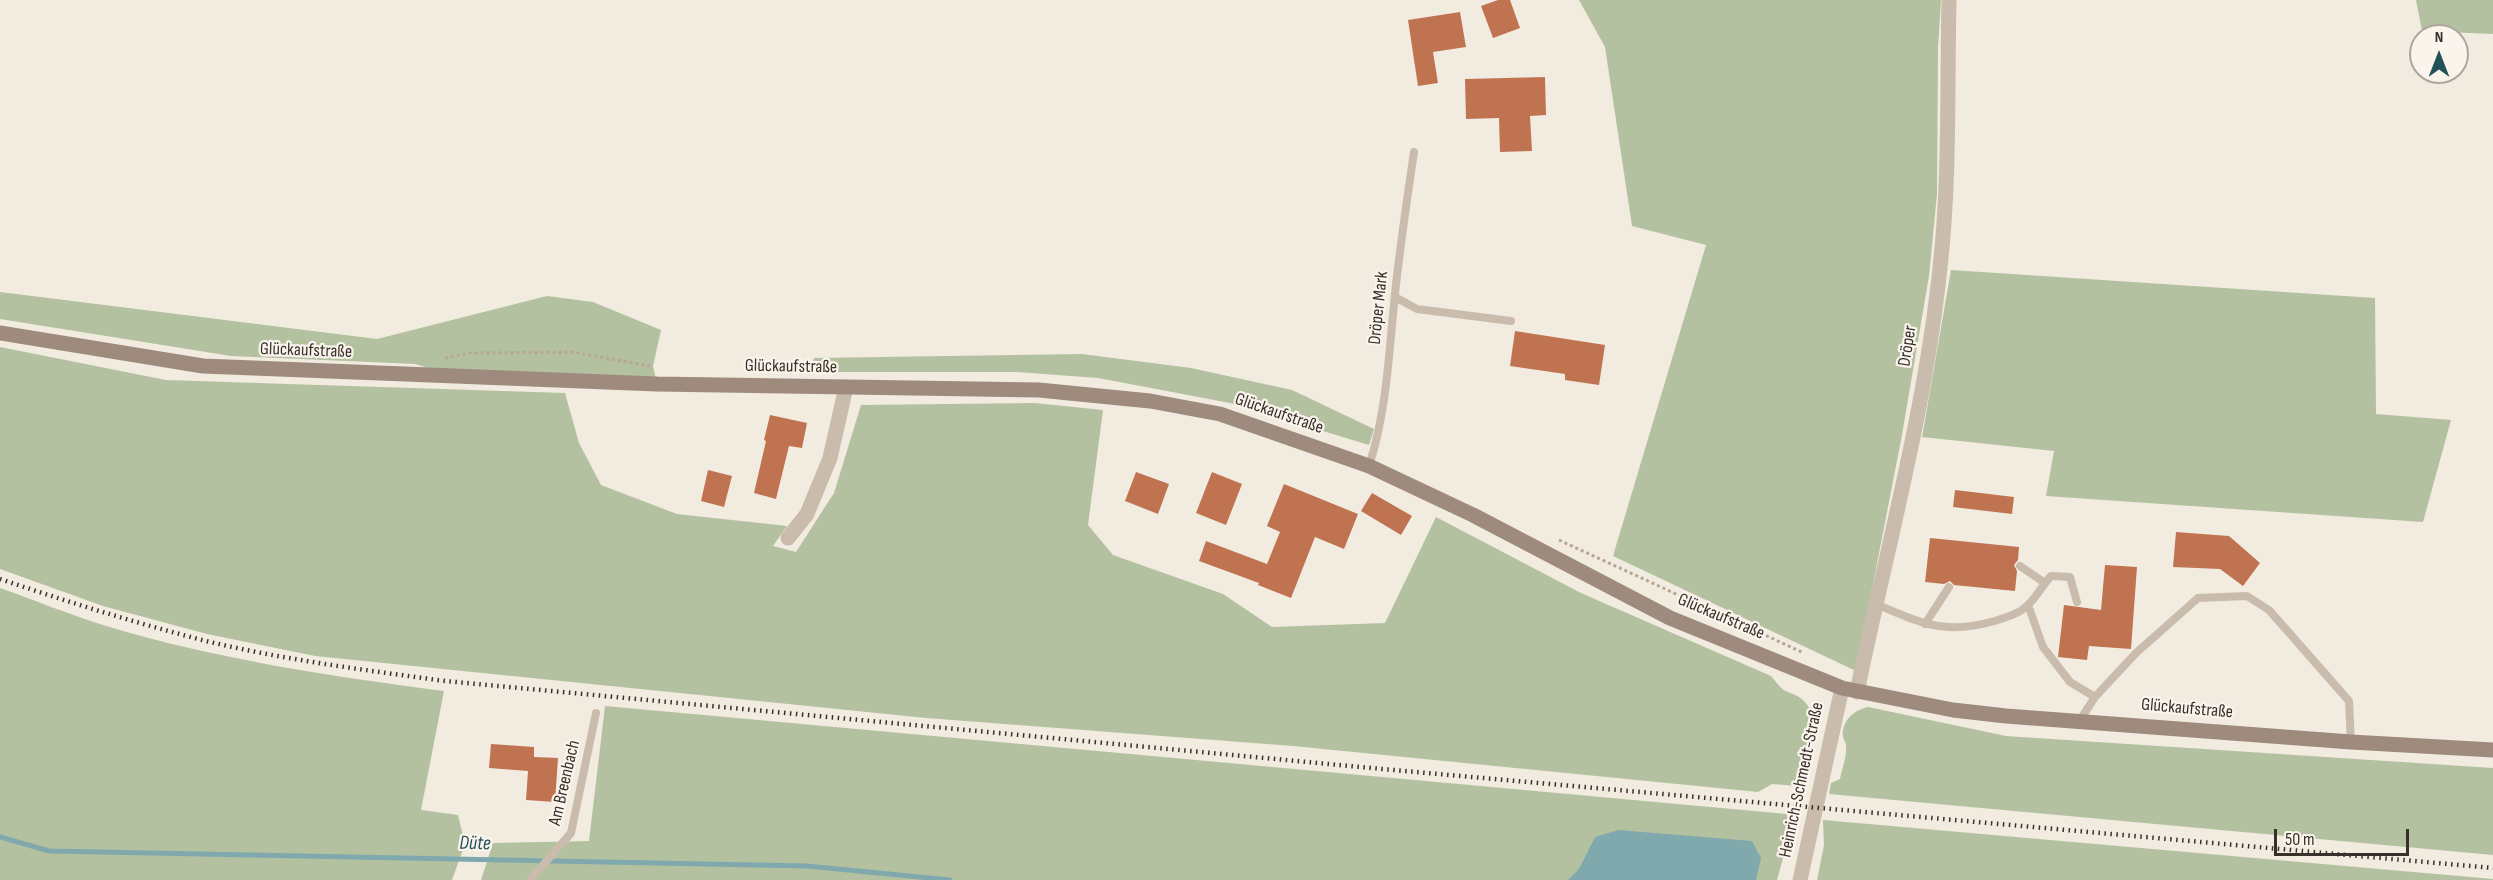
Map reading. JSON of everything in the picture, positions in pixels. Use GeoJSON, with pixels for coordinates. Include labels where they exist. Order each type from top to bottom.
{"type":"FeatureCollection","features":[{"type":"Feature","properties":{"kind":"main road","name":"Glückaufstraße"},"geometry":{"type":"LineString","coordinates":[[0,333],[203,366],[657,384],[1039,390],[1150,401],[1220,414],[1369,466],[1473,515],[1670,618],[1849,690],[1953,710],[2351,742],[2493,750]]}},
{"type":"Feature","properties":{"kind":"street","name":"Dröper"},"geometry":{"type":"LineString","coordinates":[[1849,690],[1876,604],[1914,435],[1940,269],[1945,190],[1949,0]]}},
{"type":"Feature","properties":{"kind":"street"},"geometry":{"type":"LineString","coordinates":[[788,538],[807,514],[830,458],[846,387]]}},
{"type":"Feature","properties":{"kind":"street","name":"Heinrich-Schmedt-Straße"},"geometry":{"type":"LineString","coordinates":[[1800,880],[1849,690]]}},
{"type":"Feature","properties":{"kind":"lane","name":"Dröper Mark"},"geometry":{"type":"LineString","coordinates":[[1369,466],[1380,429],[1414,152]]}},
{"type":"Feature","properties":{"kind":"lane"},"geometry":{"type":"LineString","coordinates":[[1395,297],[1417,309],[1511,321]]}},
{"type":"Feature","properties":{"kind":"lane"},"geometry":{"type":"LineString","coordinates":[[2019,566],[2045,583]]}},
{"type":"Feature","properties":{"kind":"lane"},"geometry":{"type":"LineString","coordinates":[[1876,604],[1937,627],[1955,628],[1980,625],[2012,616],[2028,605],[2051,576],[2070,577],[2077,602]]}},
{"type":"Feature","properties":{"kind":"lane"},"geometry":{"type":"LineString","coordinates":[[1925,624],[1949,587]]}},
{"type":"Feature","properties":{"kind":"lane"},"geometry":{"type":"LineString","coordinates":[[2080,720],[2095,697],[2136,653],[2198,598],[2247,596],[2269,610],[2349,701],[2351,742]]}},
{"type":"Feature","properties":{"kind":"lane"},"geometry":{"type":"LineString","coordinates":[[2028,605],[2043,647],[2070,682],[2095,697]]}},
{"type":"Feature","properties":{"kind":"lane","name":"Am Breenbach"},"geometry":{"type":"LineString","coordinates":[[532,878],[571,833],[596,713]]}},
{"type":"Feature","properties":{"kind":"path"},"geometry":{"type":"LineString","coordinates":[[437,360],[470,353],[572,352],[652,366]]}},
{"type":"Feature","properties":{"kind":"path"},"geometry":{"type":"LineString","coordinates":[[1558,539],[1806,654]]}},
{"type":"Feature","properties":{"kind":"green space"},"geometry":{"type":"Polygon","coordinates":[[[1579,0],[1941,0],[1938,48],[1937,194],[1929,276],[1902,435],[1856,671],[1613,556],[1706,245],[1632,226],[1605,47],[1579,0]]]}},
{"type":"Feature","properties":{"kind":"green space"},"geometry":{"type":"Polygon","coordinates":[[[2416,0],[2493,0],[2493,34],[2469,33],[2469,24],[2421,24],[2416,0]]]}},
{"type":"Feature","properties":{"kind":"green space"},"geometry":{"type":"Polygon","coordinates":[[[1951,270],[2375,298],[2376,414],[2451,420],[2423,522],[2046,496],[2054,451],[1922,437],[1951,270]]]}},
{"type":"Feature","properties":{"kind":"green space"},"geometry":{"type":"Polygon","coordinates":[[[0,292],[377,339],[547,296],[593,302],[661,330],[653,366],[657,384],[456,376],[415,364],[231,356],[0,319],[0,292]]]}},
{"type":"Feature","properties":{"kind":"green space"},"geometry":{"type":"Polygon","coordinates":[[[0,347],[166,380],[565,393],[579,443],[601,485],[677,514],[787,526],[773,546],[796,552],[834,493],[861,405],[1035,403],[1103,410],[1088,525],[1113,555],[1223,594],[1272,627],[1385,623],[1436,517],[1581,593],[1771,676],[1782,689],[1804,701],[1810,710],[1813,720],[1812,742],[1799,786],[1772,784],[1758,792],[1293,746],[926,718],[315,656],[207,634],[103,606],[0,569],[0,347]]]}},
{"type":"Feature","properties":{"kind":"green space"},"geometry":{"type":"Polygon","coordinates":[[[1082,354],[1191,368],[1292,390],[1374,429],[1369,445],[1230,403],[1098,378],[1017,372],[810,372],[814,358],[1082,354]]]}},
{"type":"Feature","properties":{"kind":"green space"},"geometry":{"type":"Polygon","coordinates":[[[0,588],[103,625],[187,648],[272,665],[444,691],[421,810],[458,815],[465,844],[452,880],[0,880],[0,588]]]}},
{"type":"Feature","properties":{"kind":"green space"},"geometry":{"type":"Polygon","coordinates":[[[605,706],[1787,814],[1789,836],[1777,880],[481,880],[493,843],[589,841],[605,706]]]}},
{"type":"Feature","properties":{"kind":"green space"},"geometry":{"type":"Polygon","coordinates":[[[1868,707],[2006,736],[2493,768],[2493,855],[1829,794],[1831,783],[1840,779],[1844,762],[1846,744],[1843,731],[1846,721],[1853,714],[1868,707]]]}},
{"type":"Feature","properties":{"kind":"green space"},"geometry":{"type":"Polygon","coordinates":[[[1823,820],[2493,880],[1817,880],[1824,845],[1823,820]]]}},
{"type":"Feature","properties":{"kind":"water"},"geometry":{"type":"Polygon","coordinates":[[[1618,830],[1752,841],[1761,858],[1756,880],[1568,880],[1579,869],[1595,837],[1618,830]]]}},
{"type":"Feature","properties":{"kind":"building"},"geometry":{"type":"Polygon","coordinates":[[[1498,0],[1510,0],[1520,28],[1493,38],[1481,6],[1498,0]]]}},
{"type":"Feature","properties":{"kind":"building"},"geometry":{"type":"Polygon","coordinates":[[[1460,12],[1466,47],[1433,52],[1438,83],[1418,86],[1408,20],[1460,12]]]}},
{"type":"Feature","properties":{"kind":"building"},"geometry":{"type":"Polygon","coordinates":[[[1545,77],[1546,115],[1530,116],[1532,151],[1500,152],[1499,118],[1466,119],[1465,79],[1545,77]]]}},
{"type":"Feature","properties":{"kind":"building"},"geometry":{"type":"Polygon","coordinates":[[[1515,331],[1605,345],[1599,385],[1565,380],[1565,374],[1510,366],[1515,331]]]}},
{"type":"Feature","properties":{"kind":"building"},"geometry":{"type":"Polygon","coordinates":[[[770,415],[807,423],[802,448],[789,446],[776,499],[754,493],[770,415]]]}},
{"type":"Feature","properties":{"kind":"building"},"geometry":{"type":"Polygon","coordinates":[[[708,470],[732,476],[724,507],[701,501],[708,470]]]}},
{"type":"Feature","properties":{"kind":"building"},"geometry":{"type":"Polygon","coordinates":[[[1136,472],[1169,484],[1158,514],[1125,501],[1136,472]]]}},
{"type":"Feature","properties":{"kind":"building"},"geometry":{"type":"Polygon","coordinates":[[[1212,472],[1242,484],[1226,525],[1196,513],[1212,472]]]}},
{"type":"Feature","properties":{"kind":"building"},"geometry":{"type":"Polygon","coordinates":[[[1284,484],[1358,514],[1344,549],[1315,537],[1291,598],[1258,585],[1259,583],[1199,561],[1206,541],[1267,564],[1280,532],[1267,526],[1284,484]]]}},
{"type":"Feature","properties":{"kind":"building"},"geometry":{"type":"Polygon","coordinates":[[[1955,490],[2014,497],[2012,514],[1953,507],[1955,490]]]}},
{"type":"Feature","properties":{"kind":"building"},"geometry":{"type":"Polygon","coordinates":[[[1372,493],[1412,516],[1401,535],[1361,511],[1372,493]]]}},
{"type":"Feature","properties":{"kind":"building"},"geometry":{"type":"Polygon","coordinates":[[[2176,532],[2229,536],[2260,563],[2243,586],[2220,569],[2173,567],[2176,532]]]}},
{"type":"Feature","properties":{"kind":"building"},"geometry":{"type":"Polygon","coordinates":[[[1930,538],[2019,547],[2018,560],[2014,565],[2017,571],[2015,591],[1954,585],[1950,581],[1944,584],[1925,582],[1930,538]]]}},
{"type":"Feature","properties":{"kind":"building"},"geometry":{"type":"Polygon","coordinates":[[[2105,565],[2137,567],[2131,649],[2089,646],[2087,660],[2058,657],[2064,605],[2101,610],[2105,565]]]}},
{"type":"Feature","properties":{"kind":"building"},"geometry":{"type":"Polygon","coordinates":[[[491,744],[534,747],[534,757],[558,758],[555,802],[526,800],[528,771],[489,768],[491,744]]]}},
{"type":"Feature","properties":{"kind":"waterway","name":"Düte"},"geometry":{"type":"LineString","coordinates":[[0,837],[49,851],[807,866],[950,880]]}},
{"type":"Feature","properties":{"kind":"railway"},"geometry":{"type":"LineString","coordinates":[[0,579],[102,612],[236,648],[355,669],[445,681],[1371,768],[2493,868]]}}]}
